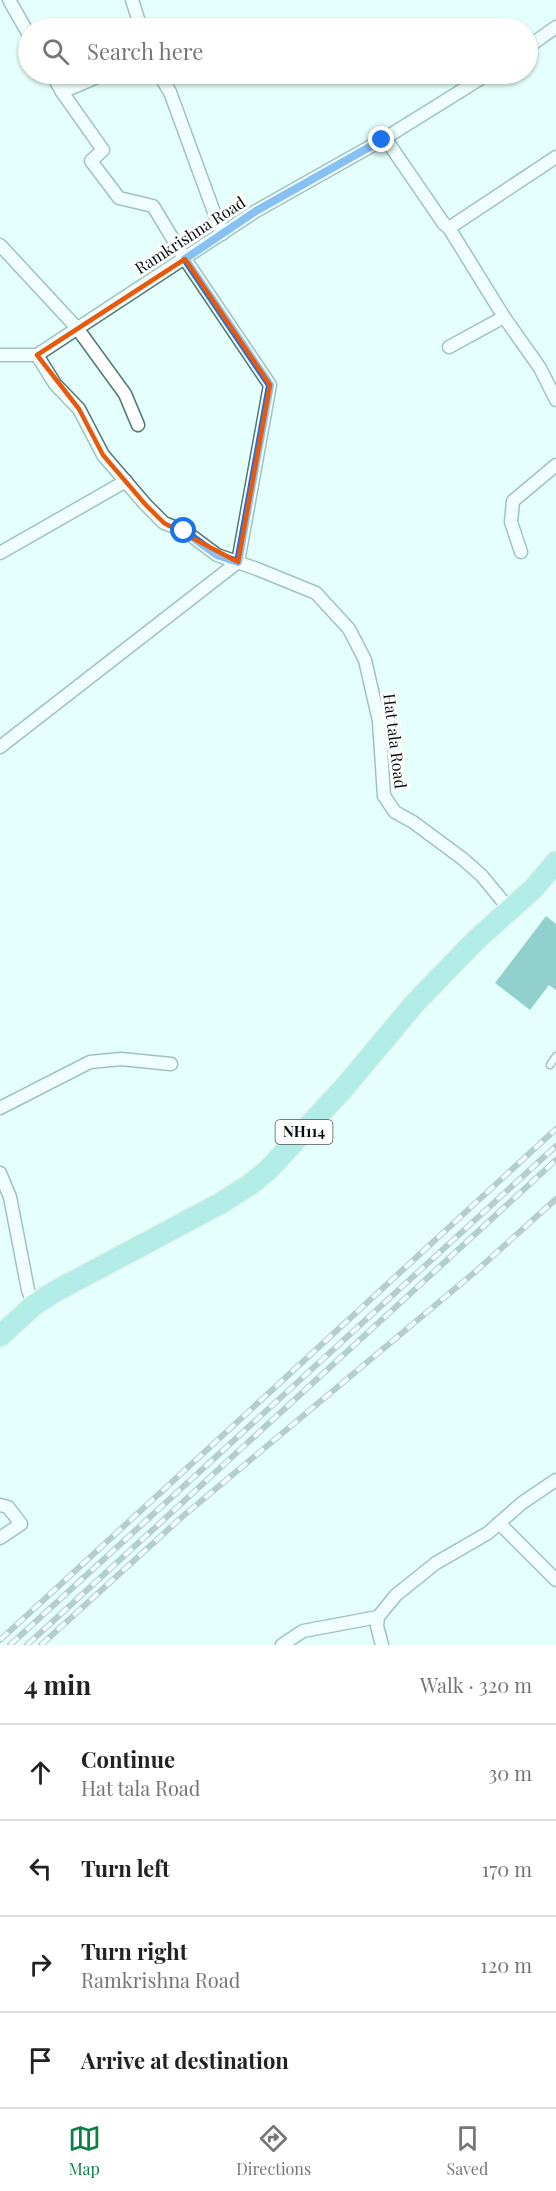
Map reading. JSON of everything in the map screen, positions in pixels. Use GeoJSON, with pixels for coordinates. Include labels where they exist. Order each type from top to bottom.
{"type":"FeatureCollection","features":[{"type":"Feature","properties":{"kind":"highway","name":"NH114"},"geometry":{"type":"LineString","coordinates":[[0,1336],[34,1305],[78,1278],[221,1203],[252,1184],[270,1168],[343,1089],[422,995],[475,941],[534,888],[556,862]]}},
{"type":"Feature","properties":{"kind":"street"},"geometry":{"type":"LineString","coordinates":[[9,0],[19,18]]}},
{"type":"Feature","properties":{"kind":"street"},"geometry":{"type":"LineString","coordinates":[[132,0],[138,18]]}},
{"type":"Feature","properties":{"kind":"street"},"geometry":{"type":"LineString","coordinates":[[538,40],[556,27]]}},
{"type":"Feature","properties":{"kind":"street"},"geometry":{"type":"LineString","coordinates":[[0,747],[238,562],[270,385],[185,259],[153,206],[119,198],[91,161],[103,150],[58,84]]}},
{"type":"Feature","properties":{"kind":"street"},"geometry":{"type":"LineString","coordinates":[[62,92],[81,84]]}},
{"type":"Feature","properties":{"kind":"street"},"geometry":{"type":"LineString","coordinates":[[165,84],[222,234]]}},
{"type":"Feature","properties":{"kind":"street","name":"Ramkrishna Road"},"geometry":{"type":"LineString","coordinates":[[37,355],[256,211],[385,138],[472,84]]}},
{"type":"Feature","properties":{"kind":"street"},"geometry":{"type":"LineString","coordinates":[[385,138],[449,228],[504,317],[540,368],[556,400]]}},
{"type":"Feature","properties":{"kind":"street"},"geometry":{"type":"LineString","coordinates":[[449,228],[556,157]]}},
{"type":"Feature","properties":{"kind":"street"},"geometry":{"type":"LineString","coordinates":[[0,244],[77,328],[125,394],[138,425]]}},
{"type":"Feature","properties":{"kind":"street"},"geometry":{"type":"LineString","coordinates":[[449,347],[504,317]]}},
{"type":"Feature","properties":{"kind":"street"},"geometry":{"type":"LineString","coordinates":[[0,355],[37,355]]}},
{"type":"Feature","properties":{"kind":"street","name":"Hat tala Road"},"geometry":{"type":"LineString","coordinates":[[37,355],[55,384],[79,409],[103,455],[164,523],[184,531],[217,555],[316,593],[349,629],[365,660],[380,721],[384,796],[395,812],[413,822],[482,876],[510,910]]}},
{"type":"Feature","properties":{"kind":"street"},"geometry":{"type":"LineString","coordinates":[[521,552],[511,522],[513,501],[556,465]]}},
{"type":"Feature","properties":{"kind":"street"},"geometry":{"type":"LineString","coordinates":[[0,553],[126,481]]}},
{"type":"Feature","properties":{"kind":"street"},"geometry":{"type":"LineString","coordinates":[[0,1108],[90,1062],[121,1059],[171,1064]]}},
{"type":"Feature","properties":{"kind":"street"},"geometry":{"type":"LineString","coordinates":[[0,1173],[10,1197],[28,1290],[34,1305]]}},
{"type":"Feature","properties":{"kind":"street"},"geometry":{"type":"LineString","coordinates":[[382,1645],[376,1626],[378,1617],[396,1595],[436,1563],[488,1533],[522,1503],[556,1480]]}},
{"type":"Feature","properties":{"kind":"street"},"geometry":{"type":"LineString","coordinates":[[0,1505],[8,1507],[21,1524],[0,1538]]}},
{"type":"Feature","properties":{"kind":"street"},"geometry":{"type":"LineString","coordinates":[[499,1523],[556,1580]]}},
{"type":"Feature","properties":{"kind":"street"},"geometry":{"type":"LineString","coordinates":[[282,1645],[303,1631],[378,1617]]}},
{"type":"Feature","properties":{"kind":"lane"},"geometry":{"type":"LineString","coordinates":[[550,1065],[556,1056]]}},
{"type":"Feature","properties":{"kind":"highlighted area"},"geometry":{"type":"Polygon","coordinates":[[[185,259],[270,385],[238,562],[164,523],[145,504],[103,455],[79,409],[37,355],[185,259]]]}},
{"type":"Feature","properties":{"kind":"building"},"geometry":{"type":"Polygon","coordinates":[[[546,916],[556,924],[556,990],[549,985],[530,1010],[495,983],[546,916]]]}},
{"type":"Feature","properties":{"kind":"railway"},"geometry":{"type":"LineString","coordinates":[[0,1640],[556,1129]]}},
{"type":"Feature","properties":{"kind":"railway"},"geometry":{"type":"LineString","coordinates":[[10,1645],[556,1146]]}},
{"type":"Feature","properties":{"kind":"railway"},"geometry":{"type":"LineString","coordinates":[[27,1645],[556,1160]]}},
{"type":"Feature","properties":{"kind":"railway"},"geometry":{"type":"LineString","coordinates":[[41,1645],[182,1517],[475,1272],[556,1199]]}},
{"type":"Feature","properties":{"kind":"route"},"geometry":{"type":"LineString","coordinates":[[184,531],[217,555],[238,562],[270,385],[185,259],[256,211],[382,140]]}}]}
